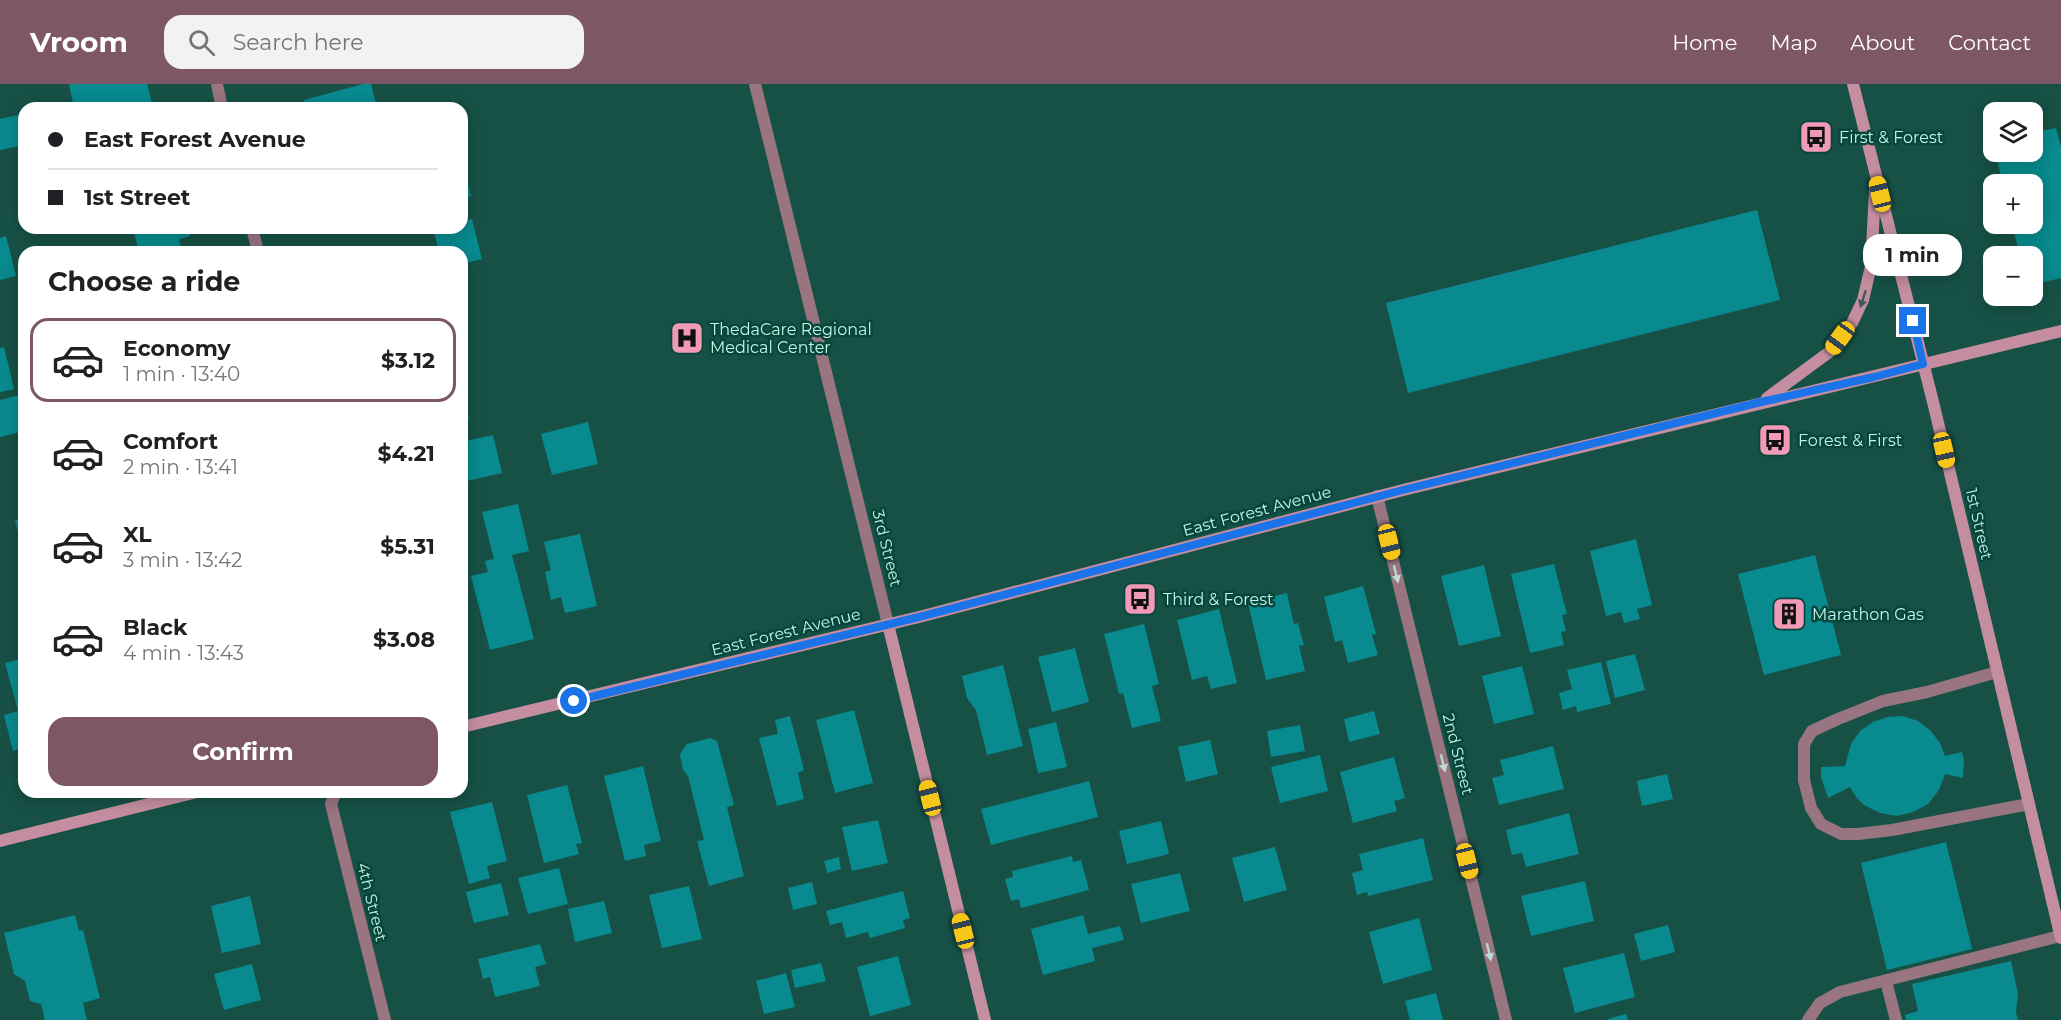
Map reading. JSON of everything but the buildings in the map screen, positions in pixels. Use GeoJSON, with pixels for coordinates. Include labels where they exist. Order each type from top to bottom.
{"type":"FeatureCollection","features":[{"type":"Feature","properties":{"kind":"street"},"geometry":{"type":"LineString","coordinates":[[217,84],[221,102]]}},
{"type":"Feature","properties":{"kind":"street","name":"3rd Street"},"geometry":{"type":"LineString","coordinates":[[756,84],[985,1020]]}},
{"type":"Feature","properties":{"kind":"street","name":"1st Street"},"geometry":{"type":"LineString","coordinates":[[1853,84],[2061,937]]}},
{"type":"Feature","properties":{"kind":"street"},"geometry":{"type":"LineString","coordinates":[[1761,402],[1832,350],[1852,323],[1863,300],[1871,266],[1876,178]]}},
{"type":"Feature","properties":{"kind":"street","name":"East Forest Avenue"},"geometry":{"type":"LineString","coordinates":[[468,726],[888,624],[1377,496],[2061,331]]}},
{"type":"Feature","properties":{"kind":"street","name":"2nd Street"},"geometry":{"type":"LineString","coordinates":[[1377,496],[1506,1020]]}},
{"type":"Feature","properties":{"kind":"street"},"geometry":{"type":"LineString","coordinates":[[1997,672],[1927,692],[1883,701],[1838,718],[1812,732],[1804,744],[1804,780],[1811,808],[1821,824],[1841,834],[1892,831],[2029,804]]}},
{"type":"Feature","properties":{"kind":"street"},"geometry":{"type":"LineString","coordinates":[[0,841],[173,798]]}},
{"type":"Feature","properties":{"kind":"street","name":"4th Street"},"geometry":{"type":"LineString","coordinates":[[334,798],[331,804],[385,1020]]}},
{"type":"Feature","properties":{"kind":"street"},"geometry":{"type":"LineString","coordinates":[[1809,1020],[1820,1004],[1840,992],[2061,937]]}},
{"type":"Feature","properties":{"kind":"street"},"geometry":{"type":"LineString","coordinates":[[1886,981],[1896,1020]]}},
{"type":"Feature","properties":{"kind":"place","name":"First & Forest"},"geometry":{"type":"Point","coordinates":[1816,137]}},
{"type":"Feature","properties":{"kind":"place","name":"ThedaCare Regional Medical Center"},"geometry":{"type":"Point","coordinates":[687,338]}},
{"type":"Feature","properties":{"kind":"place","name":"Forest & First"},"geometry":{"type":"Point","coordinates":[1775,440]}},
{"type":"Feature","properties":{"kind":"place","name":"Third & Forest"},"geometry":{"type":"Point","coordinates":[1140,599]}},
{"type":"Feature","properties":{"kind":"place","name":"Marathon Gas"},"geometry":{"type":"Point","coordinates":[1789,614]}},
{"type":"Feature","properties":{"kind":"route"},"geometry":{"type":"LineString","coordinates":[[574,701],[923,616],[1403,490],[1923,364],[1913,321]]}}]}
